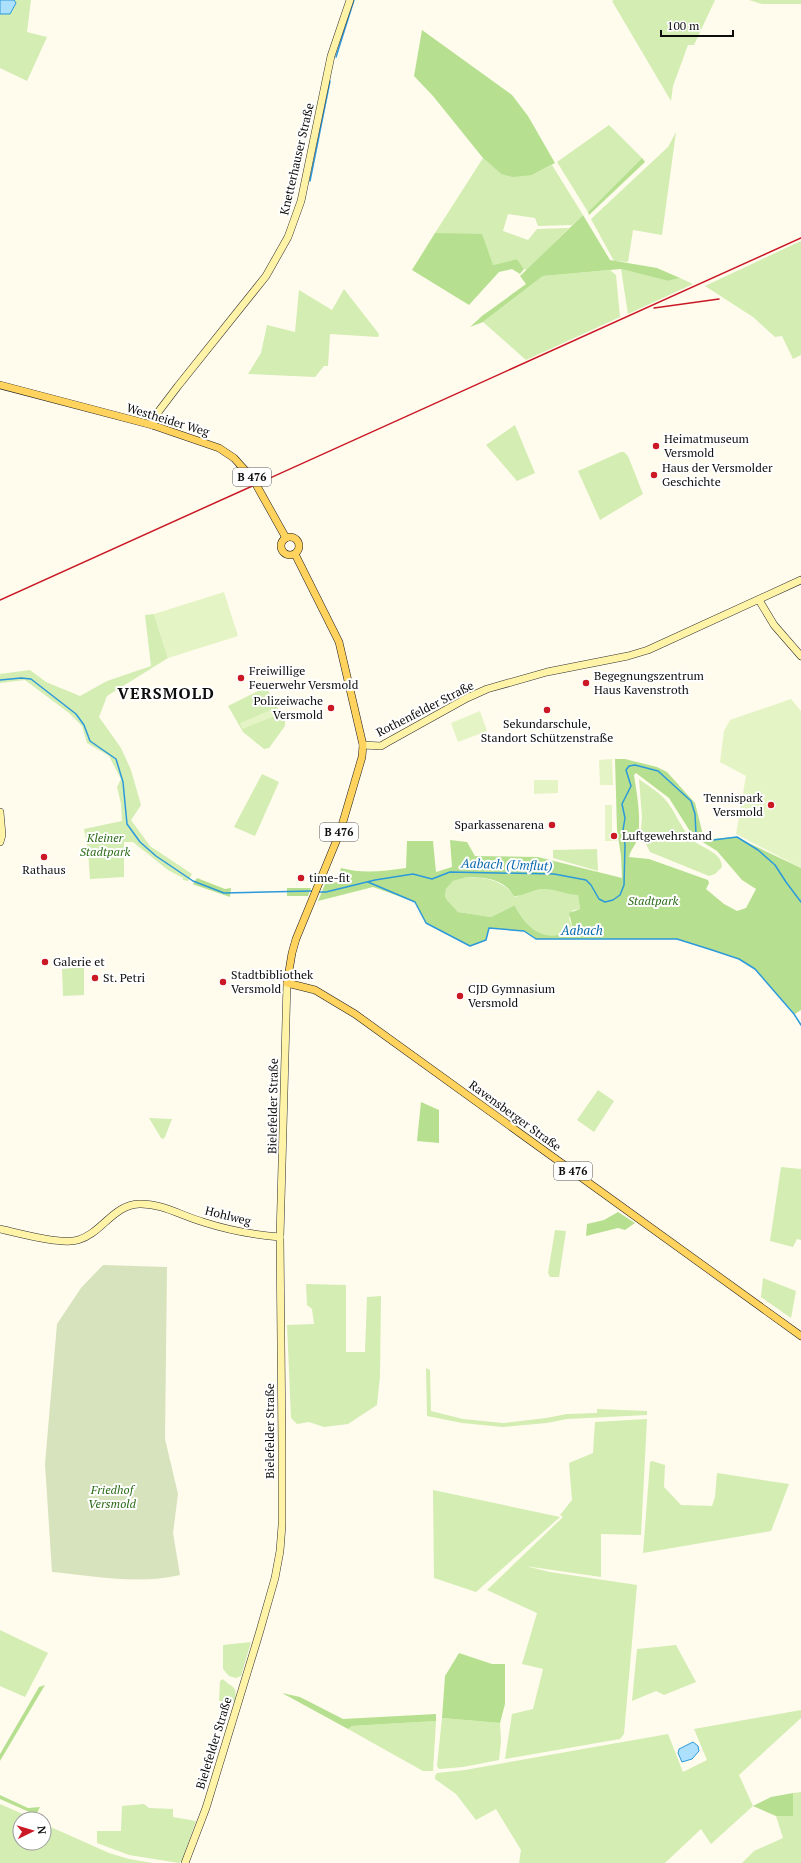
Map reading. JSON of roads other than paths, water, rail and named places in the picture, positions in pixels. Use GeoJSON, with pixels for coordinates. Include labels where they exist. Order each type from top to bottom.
{"type":"FeatureCollection","features":[{"type":"Feature","properties":{"kind":"main road","name":"Knetterhauser Straße"},"geometry":{"type":"LineString","coordinates":[[152,425],[159,411],[178,386],[266,276],[288,237],[301,201],[326,78],[350,0]]}},
{"type":"Feature","properties":{"kind":"main road","name":"Westheider Weg"},"geometry":{"type":"LineString","coordinates":[[0,385],[152,425],[212,444],[228,454],[255,482],[286,538]]}},
{"type":"Feature","properties":{"kind":"main road"},"geometry":{"type":"LineString","coordinates":[[286,538],[294,538],[298,542],[299,548],[294,554],[289,555],[282,551],[282,542],[286,538]]}},
{"type":"Feature","properties":{"kind":"main road","name":"B 476"},"geometry":{"type":"LineString","coordinates":[[287,984],[292,953],[342,825],[362,757],[363,745],[340,642],[294,554]]}},
{"type":"Feature","properties":{"kind":"main road","name":"Rothenfelder Straße"},"geometry":{"type":"LineString","coordinates":[[363,745],[381,746],[386,744],[467,698],[487,690],[547,672],[639,653],[801,580]]}},
{"type":"Feature","properties":{"kind":"main road"},"geometry":{"type":"LineString","coordinates":[[759,600],[774,625],[801,656]]}},
{"type":"Feature","properties":{"kind":"main road"},"geometry":{"type":"LineString","coordinates":[[0,812],[2,825],[0,842]]}},
{"type":"Feature","properties":{"kind":"main road","name":"Bielefelder Straße"},"geometry":{"type":"LineString","coordinates":[[185,1863],[206,1808],[259,1634],[275,1578],[280,1551],[282,1525],[282,1446],[280,1237],[287,984]]}},
{"type":"Feature","properties":{"kind":"main road","name":"Ravensberger Straße"},"geometry":{"type":"LineString","coordinates":[[287,984],[315,990],[355,1014],[801,1336]]}},
{"type":"Feature","properties":{"kind":"main road","name":"Hohlweg"},"geometry":{"type":"LineString","coordinates":[[0,1229],[65,1242],[78,1240],[89,1235],[114,1213],[126,1206],[144,1204],[237,1231],[280,1237]]}},
{"type":"Feature","properties":{"kind":"water"},"geometry":{"type":"Polygon","coordinates":[[[0,0],[14,0],[16,3],[10,14],[0,14],[0,0]]]}},
{"type":"Feature","properties":{"kind":"water"},"geometry":{"type":"Polygon","coordinates":[[[693,1742],[698,1746],[699,1751],[692,1759],[682,1762],[678,1753],[679,1749],[693,1742]]]}},
{"type":"Feature","properties":{"kind":"waterway"},"geometry":{"type":"LineString","coordinates":[[336,57],[354,0]]}},
{"type":"Feature","properties":{"kind":"waterway"},"geometry":{"type":"LineString","coordinates":[[310,181],[330,81]]}},
{"type":"Feature","properties":{"kind":"waterway","name":"Aabach (Umflut)"},"geometry":{"type":"LineString","coordinates":[[0,680],[21,678],[31,679],[76,714],[84,725],[90,741],[116,759],[123,782],[127,824],[140,842],[156,856],[193,881],[224,893],[312,891]]}},
{"type":"Feature","properties":{"kind":"waterway","name":"Aabach (Umflut)"},"geometry":{"type":"LineString","coordinates":[[318,892],[326,892],[375,880],[413,874],[432,879],[450,872],[554,874],[586,880],[591,885],[599,899],[605,902],[613,900],[620,895],[624,885],[625,845],[623,830],[625,818],[622,804],[631,786],[626,770],[629,766],[635,765],[658,771],[691,801],[695,814],[696,834],[701,838],[713,840],[737,837],[758,850],[775,865],[801,902]]}},
{"type":"Feature","properties":{"kind":"waterway","name":"Aabach"},"geometry":{"type":"LineString","coordinates":[[368,882],[415,902],[426,923],[470,946],[486,940],[489,928],[524,931],[536,939],[677,939],[712,950],[739,959],[755,969],[794,1014],[801,1025]]}},
{"type":"Feature","properties":{"kind":"railway"},"geometry":{"type":"LineString","coordinates":[[0,600],[801,238]]}},
{"type":"Feature","properties":{"kind":"railway"},"geometry":{"type":"LineString","coordinates":[[654,308],[719,299]]}},
{"type":"Feature","properties":{"kind":"place","name":"Heimatmuseum Versmold"},"geometry":{"type":"Point","coordinates":[656,446]}},
{"type":"Feature","properties":{"kind":"place","name":"Haus der Versmolder Geschichte"},"geometry":{"type":"Point","coordinates":[654,475]}},
{"type":"Feature","properties":{"kind":"place","name":"Freiwillige Feuerwehr Versmold"},"geometry":{"type":"Point","coordinates":[241,678]}},
{"type":"Feature","properties":{"kind":"place","name":"Begegnungszentrum Haus Kavenstroth"},"geometry":{"type":"Point","coordinates":[586,683]}},
{"type":"Feature","properties":{"kind":"place","name":"Polizeiwache Versmold"},"geometry":{"type":"Point","coordinates":[331,708]}},
{"type":"Feature","properties":{"kind":"place","name":"Sekundarschule, Standort Schützenstraße"},"geometry":{"type":"Point","coordinates":[547,710]}},
{"type":"Feature","properties":{"kind":"place","name":"Tennispark Versmold"},"geometry":{"type":"Point","coordinates":[771,805]}},
{"type":"Feature","properties":{"kind":"place","name":"Sparkassenarena"},"geometry":{"type":"Point","coordinates":[552,825]}},
{"type":"Feature","properties":{"kind":"place","name":"Luftgewehrstand"},"geometry":{"type":"Point","coordinates":[614,836]}},
{"type":"Feature","properties":{"kind":"place","name":"Rathaus"},"geometry":{"type":"Point","coordinates":[44,857]}},
{"type":"Feature","properties":{"kind":"place","name":"time-fit"},"geometry":{"type":"Point","coordinates":[301,878]}},
{"type":"Feature","properties":{"kind":"place","name":"Galerie et"},"geometry":{"type":"Point","coordinates":[45,962]}},
{"type":"Feature","properties":{"kind":"place","name":"St. Petri"},"geometry":{"type":"Point","coordinates":[95,978]}},
{"type":"Feature","properties":{"kind":"place","name":"Stadtbibliothek Versmold"},"geometry":{"type":"Point","coordinates":[223,982]}},
{"type":"Feature","properties":{"kind":"place","name":"CJD Gymnasium Versmold"},"geometry":{"type":"Point","coordinates":[460,996]}},
{"type":"Feature","properties":{"kind":"district","name":"VERSMOLD"},"geometry":{"type":"Point","coordinates":[166,693]}},
{"type":"Feature","properties":{"kind":"park label","name":"Kleiner Stadtpark"},"geometry":{"type":"Point","coordinates":[105,845]}},
{"type":"Feature","properties":{"kind":"park label","name":"Stadtpark"},"geometry":{"type":"Point","coordinates":[653,901]}},
{"type":"Feature","properties":{"kind":"park label","name":"Friedhof Versmold"},"geometry":{"type":"Point","coordinates":[112,1497]}}]}
